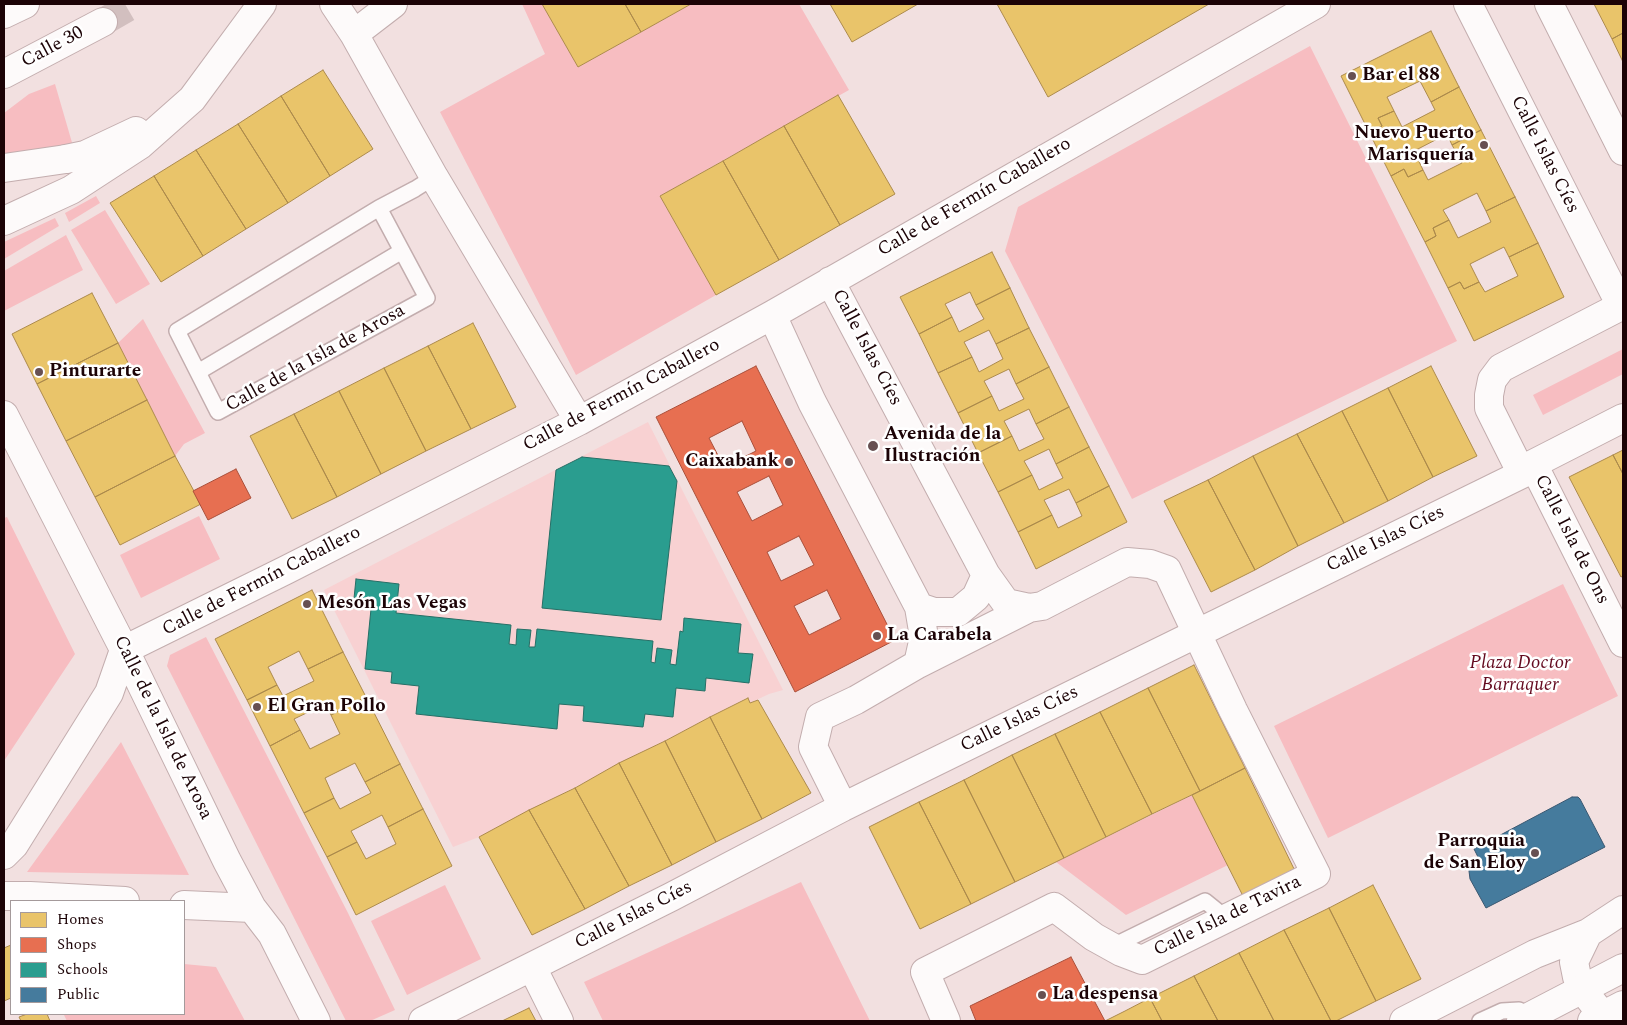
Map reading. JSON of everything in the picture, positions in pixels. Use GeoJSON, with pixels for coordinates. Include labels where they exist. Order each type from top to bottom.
{"type":"FeatureCollection","features":[{"type":"Feature","properties":{"kind":"main road"},"geometry":{"type":"LineString","coordinates":[[4,6],[12,4]]}},
{"type":"Feature","properties":{"kind":"main road"},"geometry":{"type":"LineString","coordinates":[[4,14],[25,4]]}},
{"type":"Feature","properties":{"kind":"main road"},"geometry":{"type":"LineString","coordinates":[[4,221],[78,186],[140,145],[192,99],[262,4]]}},
{"type":"Feature","properties":{"kind":"main road"},"geometry":{"type":"LineString","coordinates":[[334,4],[354,34],[434,177],[579,421]]}},
{"type":"Feature","properties":{"kind":"main road"},"geometry":{"type":"LineString","coordinates":[[354,34],[393,4]]}},
{"type":"Feature","properties":{"kind":"main road","name":"Calle de Fermín Caballero"},"geometry":{"type":"LineString","coordinates":[[124,650],[579,421],[772,315],[1316,4]]}},
{"type":"Feature","properties":{"kind":"main road","name":"Calle Islas Cíes"},"geometry":{"type":"LineString","coordinates":[[1468,4],[1622,305],[1501,368],[1492,380],[1489,408],[1527,469]]}},
{"type":"Feature","properties":{"kind":"main road"},"geometry":{"type":"LineString","coordinates":[[1549,4],[1623,151]]}},
{"type":"Feature","properties":{"kind":"main road","name":"Calle 30"},"geometry":{"type":"LineString","coordinates":[[4,74],[103,22]]}},
{"type":"Feature","properties":{"kind":"main road"},"geometry":{"type":"LineString","coordinates":[[4,168],[85,155],[131,134],[192,99]]}},
{"type":"Feature","properties":{"kind":"main road","name":"Calle Islas Cíes"},"geometry":{"type":"LineString","coordinates":[[830,281],[986,574],[1006,603],[1029,608]]}},
{"type":"Feature","properties":{"kind":"main road"},"geometry":{"type":"LineString","coordinates":[[772,315],[812,402],[919,607],[924,637],[918,664]]}},
{"type":"Feature","properties":{"kind":"main road","name":"Calle de la Isla de Arosa"},"geometry":{"type":"LineString","coordinates":[[4,415],[124,650],[252,908],[272,934],[316,1021]]}},
{"type":"Feature","properties":{"kind":"main road","name":"Calle Islas Cíes"},"geometry":{"type":"LineString","coordinates":[[423,1021],[671,897],[843,807],[1527,469],[1623,418]]}},
{"type":"Feature","properties":{"kind":"main road","name":"Calle Isla de Ons"},"geometry":{"type":"LineString","coordinates":[[1527,469],[1623,644]]}},
{"type":"Feature","properties":{"kind":"main road"},"geometry":{"type":"LineString","coordinates":[[843,807],[813,748],[820,717],[856,700],[918,664],[1029,608],[1042,606],[1127,562],[1150,564],[1166,570],[1197,633]]}},
{"type":"Feature","properties":{"kind":"main road"},"geometry":{"type":"LineString","coordinates":[[919,607],[934,612],[958,612],[976,597],[986,574]]}},
{"type":"Feature","properties":{"kind":"main road","name":"Calle Isla de Tavira"},"geometry":{"type":"LineString","coordinates":[[946,1021],[925,972],[1054,907],[1094,937],[1111,947],[1142,960],[1316,874],[1232,710],[1197,633]]}},
{"type":"Feature","properties":{"kind":"main road"},"geometry":{"type":"LineString","coordinates":[[4,854],[14,845],[109,693],[124,650]]}},
{"type":"Feature","properties":{"kind":"main road"},"geometry":{"type":"LineString","coordinates":[[4,896],[100,900]]}},
{"type":"Feature","properties":{"kind":"main road"},"geometry":{"type":"LineString","coordinates":[[185,904],[252,908]]}},
{"type":"Feature","properties":{"kind":"main road"},"geometry":{"type":"LineString","coordinates":[[1606,1016],[1582,989],[1574,962],[1592,931],[1623,910]]}},
{"type":"Feature","properties":{"kind":"main road"},"geometry":{"type":"LineString","coordinates":[[1404,1021],[1535,954],[1609,925],[1623,926]]}},
{"type":"Feature","properties":{"kind":"main road"},"geometry":{"type":"LineString","coordinates":[[532,967],[559,1021]]}},
{"type":"Feature","properties":{"kind":"main road"},"geometry":{"type":"LineString","coordinates":[[1526,1019],[1623,968]]}},
{"type":"Feature","properties":{"kind":"lane","name":"Calle de la Isla de Arosa"},"geometry":{"type":"LineString","coordinates":[[379,208],[427,298],[218,412],[177,332],[379,208],[434,177]]}},
{"type":"Feature","properties":{"kind":"lane"},"geometry":{"type":"LineString","coordinates":[[198,372],[402,251]]}},
{"type":"Feature","properties":{"kind":"lane"},"geometry":{"type":"LineString","coordinates":[[1480,1021],[1502,1011],[1519,1010],[1526,1019]]}},
{"type":"Feature","properties":{"kind":"shaded area"},"geometry":{"type":"Polygon","coordinates":[[[648,422],[783,690],[750,703],[747,698],[479,837],[453,847],[324,590],[648,422]]]}},
{"type":"Feature","properties":{"kind":"green space"},"geometry":{"type":"Polygon","coordinates":[[[522,4],[542,4],[578,67],[691,4],[799,4],[849,90],[660,196],[716,295],[576,375],[440,112],[545,54],[522,4]]]}},
{"type":"Feature","properties":{"kind":"green space"},"geometry":{"type":"Polygon","coordinates":[[[1310,46],[1457,341],[1132,499],[1005,251],[1018,207],[1310,46]]]}},
{"type":"Feature","properties":{"kind":"green space"},"geometry":{"type":"Polygon","coordinates":[[[55,84],[73,146],[4,159],[4,113],[29,94],[55,84]]]}},
{"type":"Feature","properties":{"kind":"green space"},"geometry":{"type":"Polygon","coordinates":[[[96,196],[100,203],[69,222],[65,213],[96,196]]]}},
{"type":"Feature","properties":{"kind":"green space"},"geometry":{"type":"Polygon","coordinates":[[[105,210],[150,284],[116,304],[71,230],[105,210]]]}},
{"type":"Feature","properties":{"kind":"green space"},"geometry":{"type":"Polygon","coordinates":[[[55,218],[59,226],[4,259],[4,242],[55,218]]]}},
{"type":"Feature","properties":{"kind":"green space"},"geometry":{"type":"Polygon","coordinates":[[[66,235],[83,270],[4,311],[4,271],[66,235]]]}},
{"type":"Feature","properties":{"kind":"green space"},"geometry":{"type":"Polygon","coordinates":[[[143,319],[205,433],[184,444],[175,456],[118,343],[143,319]]]}},
{"type":"Feature","properties":{"kind":"green space"},"geometry":{"type":"Polygon","coordinates":[[[1623,349],[1623,374],[1543,415],[1533,395],[1623,349]]]}},
{"type":"Feature","properties":{"kind":"green space"},"geometry":{"type":"Polygon","coordinates":[[[199,516],[220,559],[141,598],[120,555],[199,516]]]}},
{"type":"Feature","properties":{"kind":"green space"},"geometry":{"type":"Polygon","coordinates":[[[7,517],[75,654],[4,761],[4,518],[7,517]]]}},
{"type":"Feature","properties":{"kind":"green space","name":"Plaza Doctor Barraquer"},"geometry":{"type":"Polygon","coordinates":[[[1563,584],[1618,696],[1328,838],[1274,726],[1563,584]]]}},
{"type":"Feature","properties":{"kind":"green space"},"geometry":{"type":"Polygon","coordinates":[[[206,637],[348,913],[395,1010],[370,1021],[346,1021],[167,666],[170,655],[206,637]]]}},
{"type":"Feature","properties":{"kind":"green space"},"geometry":{"type":"Polygon","coordinates":[[[121,742],[189,875],[27,872],[121,742]]]}},
{"type":"Feature","properties":{"kind":"green space"},"geometry":{"type":"Polygon","coordinates":[[[1192,795],[1228,865],[1126,915],[1056,862],[1192,795]]]}},
{"type":"Feature","properties":{"kind":"green space"},"geometry":{"type":"Polygon","coordinates":[[[801,882],[870,1021],[603,1021],[584,982],[801,882]]]}},
{"type":"Feature","properties":{"kind":"green space"},"geometry":{"type":"Polygon","coordinates":[[[445,885],[481,959],[407,995],[371,921],[445,885]]]}},
{"type":"Feature","properties":{"kind":"green space"},"geometry":{"type":"Polygon","coordinates":[[[185,964],[216,967],[245,1021],[67,1021],[64,1015],[185,1015],[185,964]]]}},
{"type":"Feature","properties":{"kind":"building: Homes"},"geometry":{"type":"Polygon","coordinates":[[[542,4],[625,4],[641,32],[578,67],[542,4]]]}},
{"type":"Feature","properties":{"kind":"building: Homes"},"geometry":{"type":"Polygon","coordinates":[[[625,4],[691,4],[641,32],[625,4]]]}},
{"type":"Feature","properties":{"kind":"building: Homes"},"geometry":{"type":"Polygon","coordinates":[[[830,4],[918,4],[852,42],[830,4]]]}},
{"type":"Feature","properties":{"kind":"building: Homes"},"geometry":{"type":"Polygon","coordinates":[[[997,4],[1209,4],[1048,97],[997,4]]]}},
{"type":"Feature","properties":{"kind":"building: Homes"},"geometry":{"type":"Polygon","coordinates":[[[1594,4],[1623,4],[1623,33],[1612,39],[1594,4]]]}},
{"type":"Feature","properties":{"kind":"building: Homes"},"geometry":{"type":"Polygon","coordinates":[[[1431,31],[1459,87],[1431,102],[1420,81],[1387,97],[1394,111],[1378,118],[1382,126],[1369,132],[1341,76],[1431,31]]]}},
{"type":"Feature","properties":{"kind":"building: Homes"},"geometry":{"type":"Polygon","coordinates":[[[1623,33],[1623,62],[1612,39],[1623,33]]]}},
{"type":"Feature","properties":{"kind":"building: Homes"},"geometry":{"type":"Polygon","coordinates":[[[323,70],[373,149],[330,176],[281,96],[323,70]]]}},
{"type":"Feature","properties":{"kind":"building: Homes"},"geometry":{"type":"Polygon","coordinates":[[[1459,87],[1481,130],[1452,145],[1447,134],[1414,151],[1423,170],[1408,177],[1404,169],[1391,176],[1369,132],[1382,126],[1378,118],[1394,111],[1402,127],[1435,110],[1431,102],[1459,87]]]}},
{"type":"Feature","properties":{"kind":"building: Homes"},"geometry":{"type":"Polygon","coordinates":[[[838,95],[895,194],[840,225],[784,126],[838,95]]]}},
{"type":"Feature","properties":{"kind":"building: Homes"},"geometry":{"type":"Polygon","coordinates":[[[281,96],[330,176],[288,203],[238,124],[281,96]]]}},
{"type":"Feature","properties":{"kind":"building: Homes"},"geometry":{"type":"Polygon","coordinates":[[[238,124],[288,203],[246,229],[196,150],[238,124]]]}},
{"type":"Feature","properties":{"kind":"building: Homes"},"geometry":{"type":"Polygon","coordinates":[[[784,126],[840,225],[779,260],[723,161],[784,126]]]}},
{"type":"Feature","properties":{"kind":"building: Homes"},"geometry":{"type":"Polygon","coordinates":[[[1481,130],[1515,197],[1486,211],[1477,193],[1443,210],[1449,220],[1433,228],[1436,236],[1425,242],[1391,176],[1404,169],[1408,177],[1423,170],[1428,180],[1462,163],[1452,145],[1481,130]]]}},
{"type":"Feature","properties":{"kind":"building: Homes"},"geometry":{"type":"Polygon","coordinates":[[[196,150],[246,229],[203,256],[154,176],[196,150]]]}},
{"type":"Feature","properties":{"kind":"building: Homes"},"geometry":{"type":"Polygon","coordinates":[[[723,161],[779,260],[716,295],[660,196],[723,161]]]}},
{"type":"Feature","properties":{"kind":"building: Homes"},"geometry":{"type":"Polygon","coordinates":[[[154,176],[203,256],[161,282],[110,203],[154,176]]]}},
{"type":"Feature","properties":{"kind":"building: Homes"},"geometry":{"type":"Polygon","coordinates":[[[1515,197],[1538,243],[1509,257],[1504,247],[1470,264],[1479,282],[1464,289],[1460,282],[1448,288],[1425,242],[1436,236],[1433,228],[1449,220],[1458,238],[1491,222],[1486,211],[1515,197]]]}},
{"type":"Feature","properties":{"kind":"building: Homes"},"geometry":{"type":"Polygon","coordinates":[[[1538,243],[1564,297],[1474,341],[1448,288],[1460,282],[1464,289],[1479,282],[1485,292],[1518,276],[1509,257],[1538,243]]]}},
{"type":"Feature","properties":{"kind":"building: Homes"},"geometry":{"type":"Polygon","coordinates":[[[992,252],[1010,288],[976,305],[970,292],[945,304],[952,317],[919,334],[900,297],[992,252]]]}},
{"type":"Feature","properties":{"kind":"building: Homes"},"geometry":{"type":"Polygon","coordinates":[[[1010,288],[1029,328],[996,344],[989,330],[964,342],[972,357],[938,373],[919,334],[952,317],[959,332],[984,319],[976,305],[1010,288]]]}},
{"type":"Feature","properties":{"kind":"building: Homes"},"geometry":{"type":"Polygon","coordinates":[[[92,293],[118,343],[37,384],[12,334],[92,293]]]}},
{"type":"Feature","properties":{"kind":"building: Homes"},"geometry":{"type":"Polygon","coordinates":[[[473,323],[516,407],[471,429],[428,346],[473,323]]]}},
{"type":"Feature","properties":{"kind":"building: Homes"},"geometry":{"type":"Polygon","coordinates":[[[1029,328],[1049,367],[1016,384],[1009,369],[984,381],[992,396],[958,413],[938,373],[972,357],[979,372],[1003,359],[996,344],[1029,328]]]}},
{"type":"Feature","properties":{"kind":"building: Homes"},"geometry":{"type":"Polygon","coordinates":[[[118,343],[147,400],[66,441],[37,384],[118,343]]]}},
{"type":"Feature","properties":{"kind":"building: Homes"},"geometry":{"type":"Polygon","coordinates":[[[428,346],[471,429],[426,451],[384,368],[428,346]]]}},
{"type":"Feature","properties":{"kind":"building: Homes"},"geometry":{"type":"Polygon","coordinates":[[[1431,366],[1477,456],[1433,477],[1388,388],[1431,366]]]}},
{"type":"Feature","properties":{"kind":"building: Homes"},"geometry":{"type":"Polygon","coordinates":[[[1049,367],[1069,407],[1036,424],[1029,409],[1004,421],[1012,436],[978,453],[958,413],[992,396],[999,411],[1024,399],[1016,384],[1049,367]]]}},
{"type":"Feature","properties":{"kind":"building: Homes"},"geometry":{"type":"Polygon","coordinates":[[[384,368],[426,451],[381,474],[339,391],[384,368]]]}},
{"type":"Feature","properties":{"kind":"building: Homes"},"geometry":{"type":"Polygon","coordinates":[[[1388,388],[1433,477],[1388,501],[1342,411],[1388,388]]]}},
{"type":"Feature","properties":{"kind":"building: Homes"},"geometry":{"type":"Polygon","coordinates":[[[339,391],[381,474],[337,497],[294,414],[339,391]]]}},
{"type":"Feature","properties":{"kind":"building: Homes"},"geometry":{"type":"Polygon","coordinates":[[[147,400],[175,456],[95,497],[66,441],[147,400]]]}},
{"type":"Feature","properties":{"kind":"building: Homes"},"geometry":{"type":"Polygon","coordinates":[[[1069,407],[1089,447],[1056,464],[1049,449],[1024,461],[1032,475],[998,492],[978,453],[1012,436],[1019,451],[1044,439],[1036,424],[1069,407]]]}},
{"type":"Feature","properties":{"kind":"building: Homes"},"geometry":{"type":"Polygon","coordinates":[[[1342,411],[1388,501],[1344,523],[1297,434],[1342,411]]]}},
{"type":"Feature","properties":{"kind":"building: Homes"},"geometry":{"type":"Polygon","coordinates":[[[294,414],[337,497],[292,519],[250,436],[294,414]]]}},
{"type":"Feature","properties":{"kind":"building: Homes"},"geometry":{"type":"Polygon","coordinates":[[[1297,434],[1344,523],[1298,546],[1253,456],[1297,434]]]}},
{"type":"Feature","properties":{"kind":"building: Homes"},"geometry":{"type":"Polygon","coordinates":[[[1089,447],[1109,486],[1076,503],[1069,489],[1044,500],[1052,515],[1018,532],[998,492],[1032,475],[1039,490],[1063,478],[1056,464],[1089,447]]]}},
{"type":"Feature","properties":{"kind":"building: Homes"},"geometry":{"type":"Polygon","coordinates":[[[1623,450],[1623,474],[1613,455],[1623,450]]]}},
{"type":"Feature","properties":{"kind":"building: Homes"},"geometry":{"type":"Polygon","coordinates":[[[1613,455],[1623,474],[1623,576],[1621,577],[1569,477],[1613,455]]]}},
{"type":"Feature","properties":{"kind":"building: Homes"},"geometry":{"type":"Polygon","coordinates":[[[175,456],[201,504],[120,545],[95,497],[175,456]]]}},
{"type":"Feature","properties":{"kind":"building: Homes"},"geometry":{"type":"Polygon","coordinates":[[[1253,456],[1298,546],[1255,570],[1208,480],[1253,456]]]}},
{"type":"Feature","properties":{"kind":"building: Homes"},"geometry":{"type":"Polygon","coordinates":[[[1208,480],[1255,570],[1211,592],[1164,501],[1208,480]]]}},
{"type":"Feature","properties":{"kind":"building: Homes"},"geometry":{"type":"Polygon","coordinates":[[[1109,486],[1127,522],[1036,569],[1018,532],[1052,515],[1058,528],[1082,516],[1076,503],[1109,486]]]}},
{"type":"Feature","properties":{"kind":"building: Homes"},"geometry":{"type":"Polygon","coordinates":[[[312,590],[343,652],[308,669],[299,651],[268,667],[277,685],[247,700],[215,639],[312,590]]]}},
{"type":"Feature","properties":{"kind":"building: Homes"},"geometry":{"type":"Polygon","coordinates":[[[343,652],[366,697],[331,715],[325,704],[294,719],[300,730],[270,746],[247,700],[277,685],[283,696],[314,681],[308,669],[343,652]]]}},
{"type":"Feature","properties":{"kind":"building: Homes"},"geometry":{"type":"Polygon","coordinates":[[[1194,665],[1245,768],[1200,791],[1148,688],[1194,665]]]}},
{"type":"Feature","properties":{"kind":"building: Homes"},"geometry":{"type":"Polygon","coordinates":[[[1148,688],[1200,791],[1152,814],[1100,712],[1148,688]]]}},
{"type":"Feature","properties":{"kind":"building: Homes"},"geometry":{"type":"Polygon","coordinates":[[[366,697],[400,764],[365,782],[355,763],[325,778],[334,798],[304,813],[270,746],[300,730],[310,749],[340,734],[331,715],[366,697]]]}},
{"type":"Feature","properties":{"kind":"building: Homes"},"geometry":{"type":"Polygon","coordinates":[[[748,698],[750,703],[758,700],[811,793],[762,819],[710,717],[748,698]]]}},
{"type":"Feature","properties":{"kind":"building: Homes"},"geometry":{"type":"Polygon","coordinates":[[[1100,712],[1152,814],[1106,837],[1055,734],[1100,712]]]}},
{"type":"Feature","properties":{"kind":"building: Homes"},"geometry":{"type":"Polygon","coordinates":[[[710,717],[762,819],[716,842],[665,741],[710,717]]]}},
{"type":"Feature","properties":{"kind":"building: Homes"},"geometry":{"type":"Polygon","coordinates":[[[1055,734],[1106,837],[1064,858],[1012,755],[1055,734]]]}},
{"type":"Feature","properties":{"kind":"building: Homes"},"geometry":{"type":"Polygon","coordinates":[[[665,741],[716,842],[672,865],[619,763],[665,741]]]}},
{"type":"Feature","properties":{"kind":"building: Homes"},"geometry":{"type":"Polygon","coordinates":[[[1012,755],[1064,858],[1015,882],[964,780],[1012,755]]]}},
{"type":"Feature","properties":{"kind":"building: Homes"},"geometry":{"type":"Polygon","coordinates":[[[619,763],[672,865],[629,886],[575,788],[619,763]]]}},
{"type":"Feature","properties":{"kind":"building: Homes"},"geometry":{"type":"Polygon","coordinates":[[[400,764],[423,809],[388,827],[382,815],[351,831],[357,842],[327,857],[304,813],[334,798],[340,809],[371,793],[365,782],[400,764]]]}},
{"type":"Feature","properties":{"kind":"building: Homes"},"geometry":{"type":"Polygon","coordinates":[[[1245,768],[1296,873],[1245,900],[1192,795],[1245,768]]]}},
{"type":"Feature","properties":{"kind":"building: Homes"},"geometry":{"type":"Polygon","coordinates":[[[964,780],[1015,882],[971,904],[919,802],[964,780]]]}},
{"type":"Feature","properties":{"kind":"building: Homes"},"geometry":{"type":"Polygon","coordinates":[[[575,788],[629,886],[585,909],[529,810],[575,788]]]}},
{"type":"Feature","properties":{"kind":"building: Homes"},"geometry":{"type":"Polygon","coordinates":[[[919,802],[971,904],[920,929],[869,827],[919,802]]]}},
{"type":"Feature","properties":{"kind":"building: Homes"},"geometry":{"type":"Polygon","coordinates":[[[423,809],[452,866],[356,915],[327,857],[357,842],[366,859],[396,844],[388,827],[423,809]]]}},
{"type":"Feature","properties":{"kind":"building: Homes"},"geometry":{"type":"Polygon","coordinates":[[[529,810],[585,909],[532,935],[479,837],[529,810]]]}},
{"type":"Feature","properties":{"kind":"building: Homes"},"geometry":{"type":"Polygon","coordinates":[[[1373,885],[1421,979],[1376,1001],[1329,908],[1373,885]]]}},
{"type":"Feature","properties":{"kind":"building: Homes"},"geometry":{"type":"Polygon","coordinates":[[[1329,908],[1376,1001],[1336,1021],[1331,1021],[1284,930],[1329,908]]]}},
{"type":"Feature","properties":{"kind":"building: Homes"},"geometry":{"type":"Polygon","coordinates":[[[1284,930],[1331,1021],[1274,1021],[1239,953],[1284,930]]]}},
{"type":"Feature","properties":{"kind":"building: Homes"},"geometry":{"type":"Polygon","coordinates":[[[10,945],[10,998],[4,1001],[4,948],[10,945]]]}},
{"type":"Feature","properties":{"kind":"building: Homes"},"geometry":{"type":"Polygon","coordinates":[[[1239,953],[1274,1021],[1218,1021],[1194,976],[1239,953]]]}},
{"type":"Feature","properties":{"kind":"building: Homes"},"geometry":{"type":"Polygon","coordinates":[[[1194,976],[1218,1021],[1162,1021],[1150,998],[1194,976]]]}},
{"type":"Feature","properties":{"kind":"building: Homes"},"geometry":{"type":"Polygon","coordinates":[[[1150,998],[1162,1021],[1105,1021],[1125,1011],[1150,998]]]}},
{"type":"Feature","properties":{"kind":"building: Homes"},"geometry":{"type":"Polygon","coordinates":[[[529,1008],[536,1021],[502,1021],[529,1008]]]}},
{"type":"Feature","properties":{"kind":"building: Homes"},"geometry":{"type":"Polygon","coordinates":[[[24,1015],[47,1015],[50,1021],[21,1021],[19,1017],[24,1015]]]}},
{"type":"Feature","properties":{"kind":"building: Shops"},"geometry":{"type":"Polygon","coordinates":[[[756,366],[895,640],[795,692],[656,417],[756,366]],[[742,421],[709,438],[724,467],[756,451],[742,421]],[[769,476],[737,492],[752,521],[783,505],[769,476]],[[799,536],[767,552],[781,581],[814,565],[799,536]],[[827,590],[794,606],[809,635],[841,619],[827,590]]]}},
{"type":"Feature","properties":{"kind":"building: Shops"},"geometry":{"type":"Polygon","coordinates":[[[236,469],[251,498],[208,520],[193,491],[236,469]]]}},
{"type":"Feature","properties":{"kind":"building: Shops","name":"La despensa"},"geometry":{"type":"Polygon","coordinates":[[[1071,957],[1105,1021],[976,1021],[970,1006],[1071,957]]]}},
{"type":"Feature","properties":{"kind":"building: Schools"},"geometry":{"type":"Polygon","coordinates":[[[582,457],[669,466],[677,481],[661,620],[542,608],[556,470],[582,457]]]}},
{"type":"Feature","properties":{"kind":"building: Schools"},"geometry":{"type":"Polygon","coordinates":[[[356,579],[399,584],[396,613],[511,625],[509,644],[516,645],[517,629],[531,630],[529,647],[535,647],[537,629],[653,641],[651,662],[655,663],[657,648],[672,650],[670,664],[676,665],[680,631],[683,632],[684,618],[741,624],[738,653],[753,654],[749,683],[706,678],[705,691],[676,688],[673,717],[645,714],[643,727],[583,721],[584,706],[559,704],[557,729],[416,714],[419,686],[391,683],[392,672],[365,669],[371,609],[353,608],[356,579]]]}},
{"type":"Feature","properties":{"kind":"building: Public","name":"Parroquia de San Eloy"},"geometry":{"type":"Polygon","coordinates":[[[1572,797],[1580,799],[1605,847],[1486,908],[1470,879],[1471,863],[1478,857],[1474,849],[1572,797]]]}},
{"type":"Feature","properties":{"kind":"tunnel"},"geometry":{"type":"LineString","coordinates":[[103,22],[134,4]]}},
{"type":"Feature","properties":{"kind":"place","name":"Bar el 88"},"geometry":{"type":"Point","coordinates":[1352,76]}},
{"type":"Feature","properties":{"kind":"place","name":"Nuevo Puerto Marisquería"},"geometry":{"type":"Point","coordinates":[1484,145]}},
{"type":"Feature","properties":{"kind":"place","name":"Pinturarte"},"geometry":{"type":"Point","coordinates":[39,372]}},
{"type":"Feature","properties":{"kind":"place","name":"Avenida de la Ilustración"},"geometry":{"type":"Point","coordinates":[873,446]}},
{"type":"Feature","properties":{"kind":"place","name":"Caixabank"},"geometry":{"type":"Point","coordinates":[789,462]}},
{"type":"Feature","properties":{"kind":"place","name":"Mesón Las Vegas"},"geometry":{"type":"Point","coordinates":[307,604]}},
{"type":"Feature","properties":{"kind":"place","name":"La Carabela"},"geometry":{"type":"Point","coordinates":[877,636]}},
{"type":"Feature","properties":{"kind":"place","name":"El Gran Pollo"},"geometry":{"type":"Point","coordinates":[257,707]}},
{"type":"Feature","properties":{"kind":"place","name":"Parroquia de San Eloy"},"geometry":{"type":"Point","coordinates":[1535,853]}},
{"type":"Feature","properties":{"kind":"place","name":"La despensa"},"geometry":{"type":"Point","coordinates":[1042,995]}}]}
